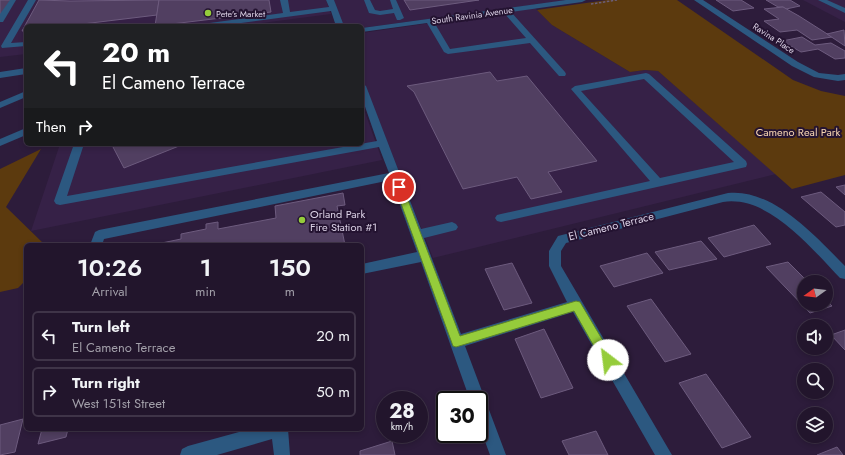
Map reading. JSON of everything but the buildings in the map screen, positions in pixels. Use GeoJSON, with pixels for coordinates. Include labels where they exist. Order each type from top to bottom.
{"type":"FeatureCollection","features":[{"type":"Feature","properties":{"kind":"street"},"geometry":{"type":"LineString","coordinates":[[0,20],[13,0]]}},
{"type":"Feature","properties":{"kind":"street"},"geometry":{"type":"LineString","coordinates":[[24,44],[5,46],[32,0]]}},
{"type":"Feature","properties":{"kind":"street"},"geometry":{"type":"LineString","coordinates":[[284,0],[287,15]]}},
{"type":"Feature","properties":{"kind":"street"},"geometry":{"type":"LineString","coordinates":[[330,0],[339,24]]}},
{"type":"Feature","properties":{"kind":"street"},"geometry":{"type":"LineString","coordinates":[[367,0],[372,11],[380,13],[398,10]]}},
{"type":"Feature","properties":{"kind":"street"},"geometry":{"type":"LineString","coordinates":[[393,0],[398,10],[402,25]]}},
{"type":"Feature","properties":{"kind":"street","name":"South Ravinia Avenue"},"geometry":{"type":"LineString","coordinates":[[364,30],[505,10],[543,2],[582,0]]}},
{"type":"Feature","properties":{"kind":"street","name":"Ravina Place"},"geometry":{"type":"LineString","coordinates":[[698,0],[800,67],[817,75],[838,78],[845,77]]}},
{"type":"Feature","properties":{"kind":"street"},"geometry":{"type":"LineString","coordinates":[[821,0],[845,11]]}},
{"type":"Feature","properties":{"kind":"street"},"geometry":{"type":"LineString","coordinates":[[217,24],[333,9]]}},
{"type":"Feature","properties":{"kind":"street"},"geometry":{"type":"LineString","coordinates":[[505,10],[562,74]]}},
{"type":"Feature","properties":{"kind":"street"},"geometry":{"type":"LineString","coordinates":[[430,21],[448,52],[531,40]]}},
{"type":"Feature","properties":{"kind":"street"},"geometry":{"type":"LineString","coordinates":[[0,75],[24,71]]}},
{"type":"Feature","properties":{"kind":"street"},"geometry":{"type":"LineString","coordinates":[[501,218],[658,183],[742,164],[646,76],[575,89],[658,183]]}},
{"type":"Feature","properties":{"kind":"street"},"geometry":{"type":"LineString","coordinates":[[364,91],[475,391]]}},
{"type":"Feature","properties":{"kind":"street"},"geometry":{"type":"LineString","coordinates":[[0,105],[24,95]]}},
{"type":"Feature","properties":{"kind":"street"},"geometry":{"type":"LineString","coordinates":[[0,144],[24,132]]}},
{"type":"Feature","properties":{"kind":"street"},"geometry":{"type":"LineString","coordinates":[[77,146],[60,201],[383,143]]}},
{"type":"Feature","properties":{"kind":"street"},"geometry":{"type":"LineString","coordinates":[[97,243],[99,235],[395,175]]}},
{"type":"Feature","properties":{"kind":"street","name":"El Cameno Terrace"},"geometry":{"type":"LineString","coordinates":[[664,455],[576,305],[555,266],[555,251],[562,239],[723,198],[740,197],[758,202],[781,214],[845,274]]}},
{"type":"Feature","properties":{"kind":"street"},"geometry":{"type":"LineString","coordinates":[[417,235],[452,227]]}},
{"type":"Feature","properties":{"kind":"street"},"geometry":{"type":"LineString","coordinates":[[364,269],[424,256]]}},
{"type":"Feature","properties":{"kind":"street"},"geometry":{"type":"LineString","coordinates":[[456,342],[576,305]]}},
{"type":"Feature","properties":{"kind":"street"},"geometry":{"type":"LineString","coordinates":[[488,428],[498,455]]}},
{"type":"Feature","properties":{"kind":"street"},"geometry":{"type":"LineString","coordinates":[[188,455],[272,431]]}},
{"type":"Feature","properties":{"kind":"street"},"geometry":{"type":"LineString","coordinates":[[279,431],[282,455]]}},
{"type":"Feature","properties":{"kind":"shaded area"},"geometry":{"type":"Polygon","coordinates":[[[0,0],[326,0],[331,14],[254,24],[24,24],[24,54],[0,57],[0,0]]]}},
{"type":"Feature","properties":{"kind":"shaded area"},"geometry":{"type":"Polygon","coordinates":[[[334,0],[569,0],[364,28],[364,24],[341,24],[334,0]]]}},
{"type":"Feature","properties":{"kind":"shaded area"},"geometry":{"type":"Polygon","coordinates":[[[803,0],[845,0],[845,22],[803,0]]]}},
{"type":"Feature","properties":{"kind":"shaded area"},"geometry":{"type":"Polygon","coordinates":[[[535,8],[552,25],[630,72],[645,70],[658,71],[776,174],[433,258],[364,83],[364,33],[535,8]]]}},
{"type":"Feature","properties":{"kind":"shaded area"},"geometry":{"type":"Polygon","coordinates":[[[364,110],[382,160],[31,231],[59,146],[364,146],[364,110]]]}},
{"type":"Feature","properties":{"kind":"green space","name":"Cameno Real Park"},"geometry":{"type":"Polygon","coordinates":[[[607,0],[677,0],[793,80],[821,91],[845,96],[845,175],[792,189],[658,71],[645,70],[630,72],[552,25],[537,10],[607,0]]]}},
{"type":"Feature","properties":{"kind":"green space"},"geometry":{"type":"Polygon","coordinates":[[[41,149],[6,207],[43,243],[24,243],[24,282],[18,288],[0,292],[0,169],[41,149]]]}},
{"type":"Feature","properties":{"kind":"place","name":"Pete's Market"},"geometry":{"type":"Point","coordinates":[208,13]}},
{"type":"Feature","properties":{"kind":"place","name":"Orland Park Fire Station #1"},"geometry":{"type":"Point","coordinates":[302,220]}},
{"type":"Feature","properties":{"kind":"route"},"geometry":{"type":"LineString","coordinates":[[399,187],[456,342],[576,305],[608,360]]}}]}
